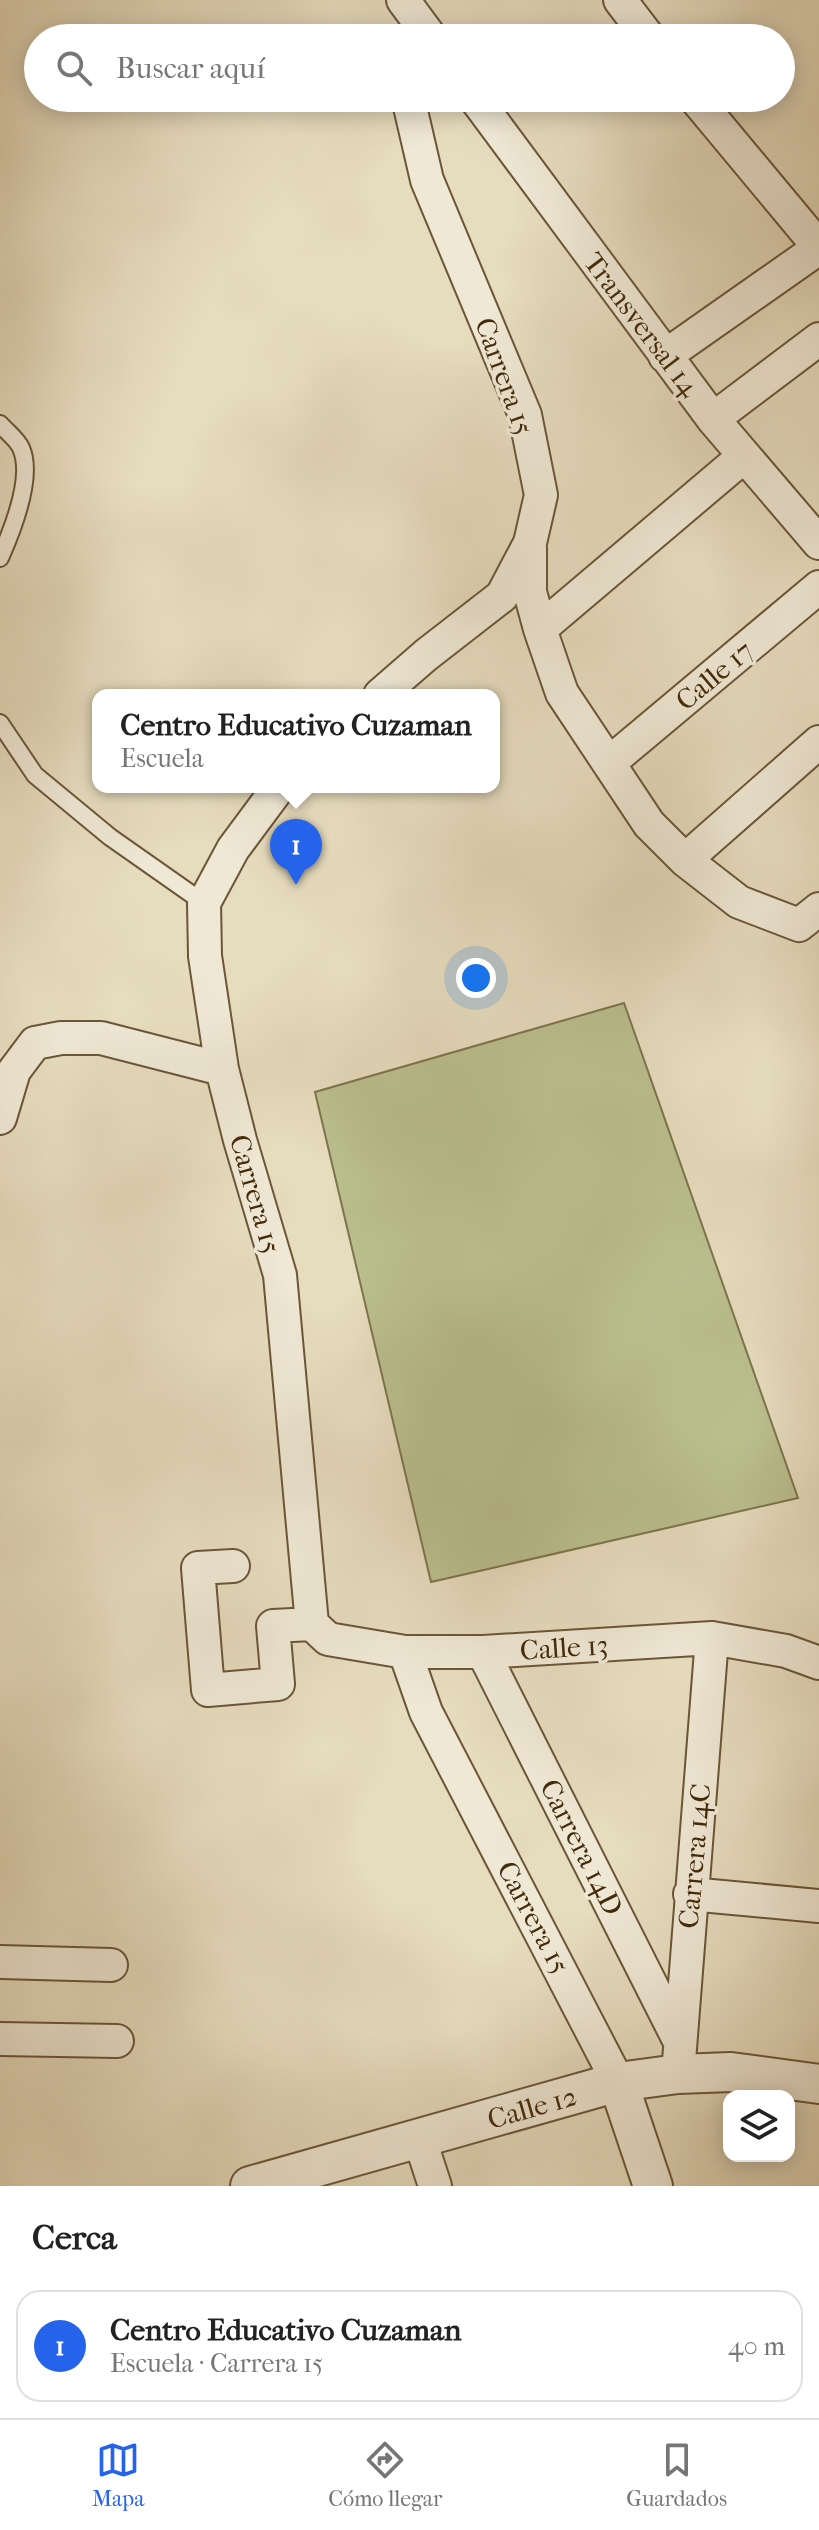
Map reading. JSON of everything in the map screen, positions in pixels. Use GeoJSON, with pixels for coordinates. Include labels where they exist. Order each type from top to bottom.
{"type":"FeatureCollection","features":[{"type":"Feature","properties":{"kind":"street"},"geometry":{"type":"LineString","coordinates":[[402,0],[402,24]]}},
{"type":"Feature","properties":{"kind":"street"},"geometry":{"type":"LineString","coordinates":[[402,0],[420,24]]}},
{"type":"Feature","properties":{"kind":"street"},"geometry":{"type":"LineString","coordinates":[[620,0],[638,24]]}},
{"type":"Feature","properties":{"kind":"street","name":"Carrera 15"},"geometry":{"type":"LineString","coordinates":[[387,689],[502,596],[530,543],[541,495],[525,415],[427,180],[411,112]]}},
{"type":"Feature","properties":{"kind":"street","name":"Transversal 14"},"geometry":{"type":"LineString","coordinates":[[485,112],[713,419],[819,543]]}},
{"type":"Feature","properties":{"kind":"street"},"geometry":{"type":"LineString","coordinates":[[665,356],[819,248],[707,112]]}},
{"type":"Feature","properties":{"kind":"street"},"geometry":{"type":"LineString","coordinates":[[713,419],[819,339]]}},
{"type":"Feature","properties":{"kind":"street"},"geometry":{"type":"LineString","coordinates":[[540,629],[743,457]]}},
{"type":"Feature","properties":{"kind":"street"},"geometry":{"type":"LineString","coordinates":[[530,543],[530,592],[562,693],[649,824],[685,860],[739,902],[809,917]]}},
{"type":"Feature","properties":{"kind":"street","name":"Calle 17"},"geometry":{"type":"LineString","coordinates":[[609,763],[819,587]]}},
{"type":"Feature","properties":{"kind":"street"},"geometry":{"type":"LineString","coordinates":[[685,860],[819,742]]}},
{"type":"Feature","properties":{"kind":"street","name":"Carrera 15"},"geometry":{"type":"LineString","coordinates":[[275,793],[233,849],[204,903],[205,956],[222,1069],[280,1275],[312,1624]]}},
{"type":"Feature","properties":{"kind":"street"},"geometry":{"type":"LineString","coordinates":[[0,1118],[14,1071],[35,1043],[61,1038],[101,1038],[222,1069]]}},
{"type":"Feature","properties":{"kind":"street"},"geometry":{"type":"LineString","coordinates":[[233,1566],[198,1568],[208,1690],[278,1684],[273,1626],[312,1624]]}},
{"type":"Feature","properties":{"kind":"street","name":"Calle 13"},"geometry":{"type":"LineString","coordinates":[[312,1624],[328,1639],[405,1652],[483,1652],[712,1638],[786,1651],[819,1663]]}},
{"type":"Feature","properties":{"kind":"street","name":"Carrera 14C"},"geometry":{"type":"LineString","coordinates":[[679,2058],[712,1638]]}},
{"type":"Feature","properties":{"kind":"street","name":"Carrera 15"},"geometry":{"type":"LineString","coordinates":[[405,1652],[426,1712],[618,2082],[653,2186]]}},
{"type":"Feature","properties":{"kind":"street","name":"Carrera 14D"},"geometry":{"type":"LineString","coordinates":[[483,1652],[679,2058]]}},
{"type":"Feature","properties":{"kind":"street"},"geometry":{"type":"LineString","coordinates":[[690,1894],[819,1906]]}},
{"type":"Feature","properties":{"kind":"street"},"geometry":{"type":"LineString","coordinates":[[0,1962],[111,1965]]}},
{"type":"Feature","properties":{"kind":"street"},"geometry":{"type":"LineString","coordinates":[[0,2039],[117,2041]]}},
{"type":"Feature","properties":{"kind":"street","name":"Calle 12"},"geometry":{"type":"LineString","coordinates":[[250,2186],[300,2179],[618,2082],[679,2058],[731,2072],[819,2084]]}},
{"type":"Feature","properties":{"kind":"street"},"geometry":{"type":"LineString","coordinates":[[420,2140],[435,2186]]}},
{"type":"Feature","properties":{"kind":"lane"},"geometry":{"type":"LineString","coordinates":[[0,424],[21,448],[25,482],[12,531],[0,558]]}},
{"type":"Feature","properties":{"kind":"lane"},"geometry":{"type":"LineString","coordinates":[[0,723],[35,775],[110,837],[204,903]]}},
{"type":"Feature","properties":{"kind":"green space"},"geometry":{"type":"Polygon","coordinates":[[[624,1003],[798,1498],[431,1582],[315,1092],[624,1003]]]}},
{"type":"Feature","properties":{"kind":"place","name":"Centro Educativo Cuzaman"},"geometry":{"type":"Point","coordinates":[296,885]}}]}
